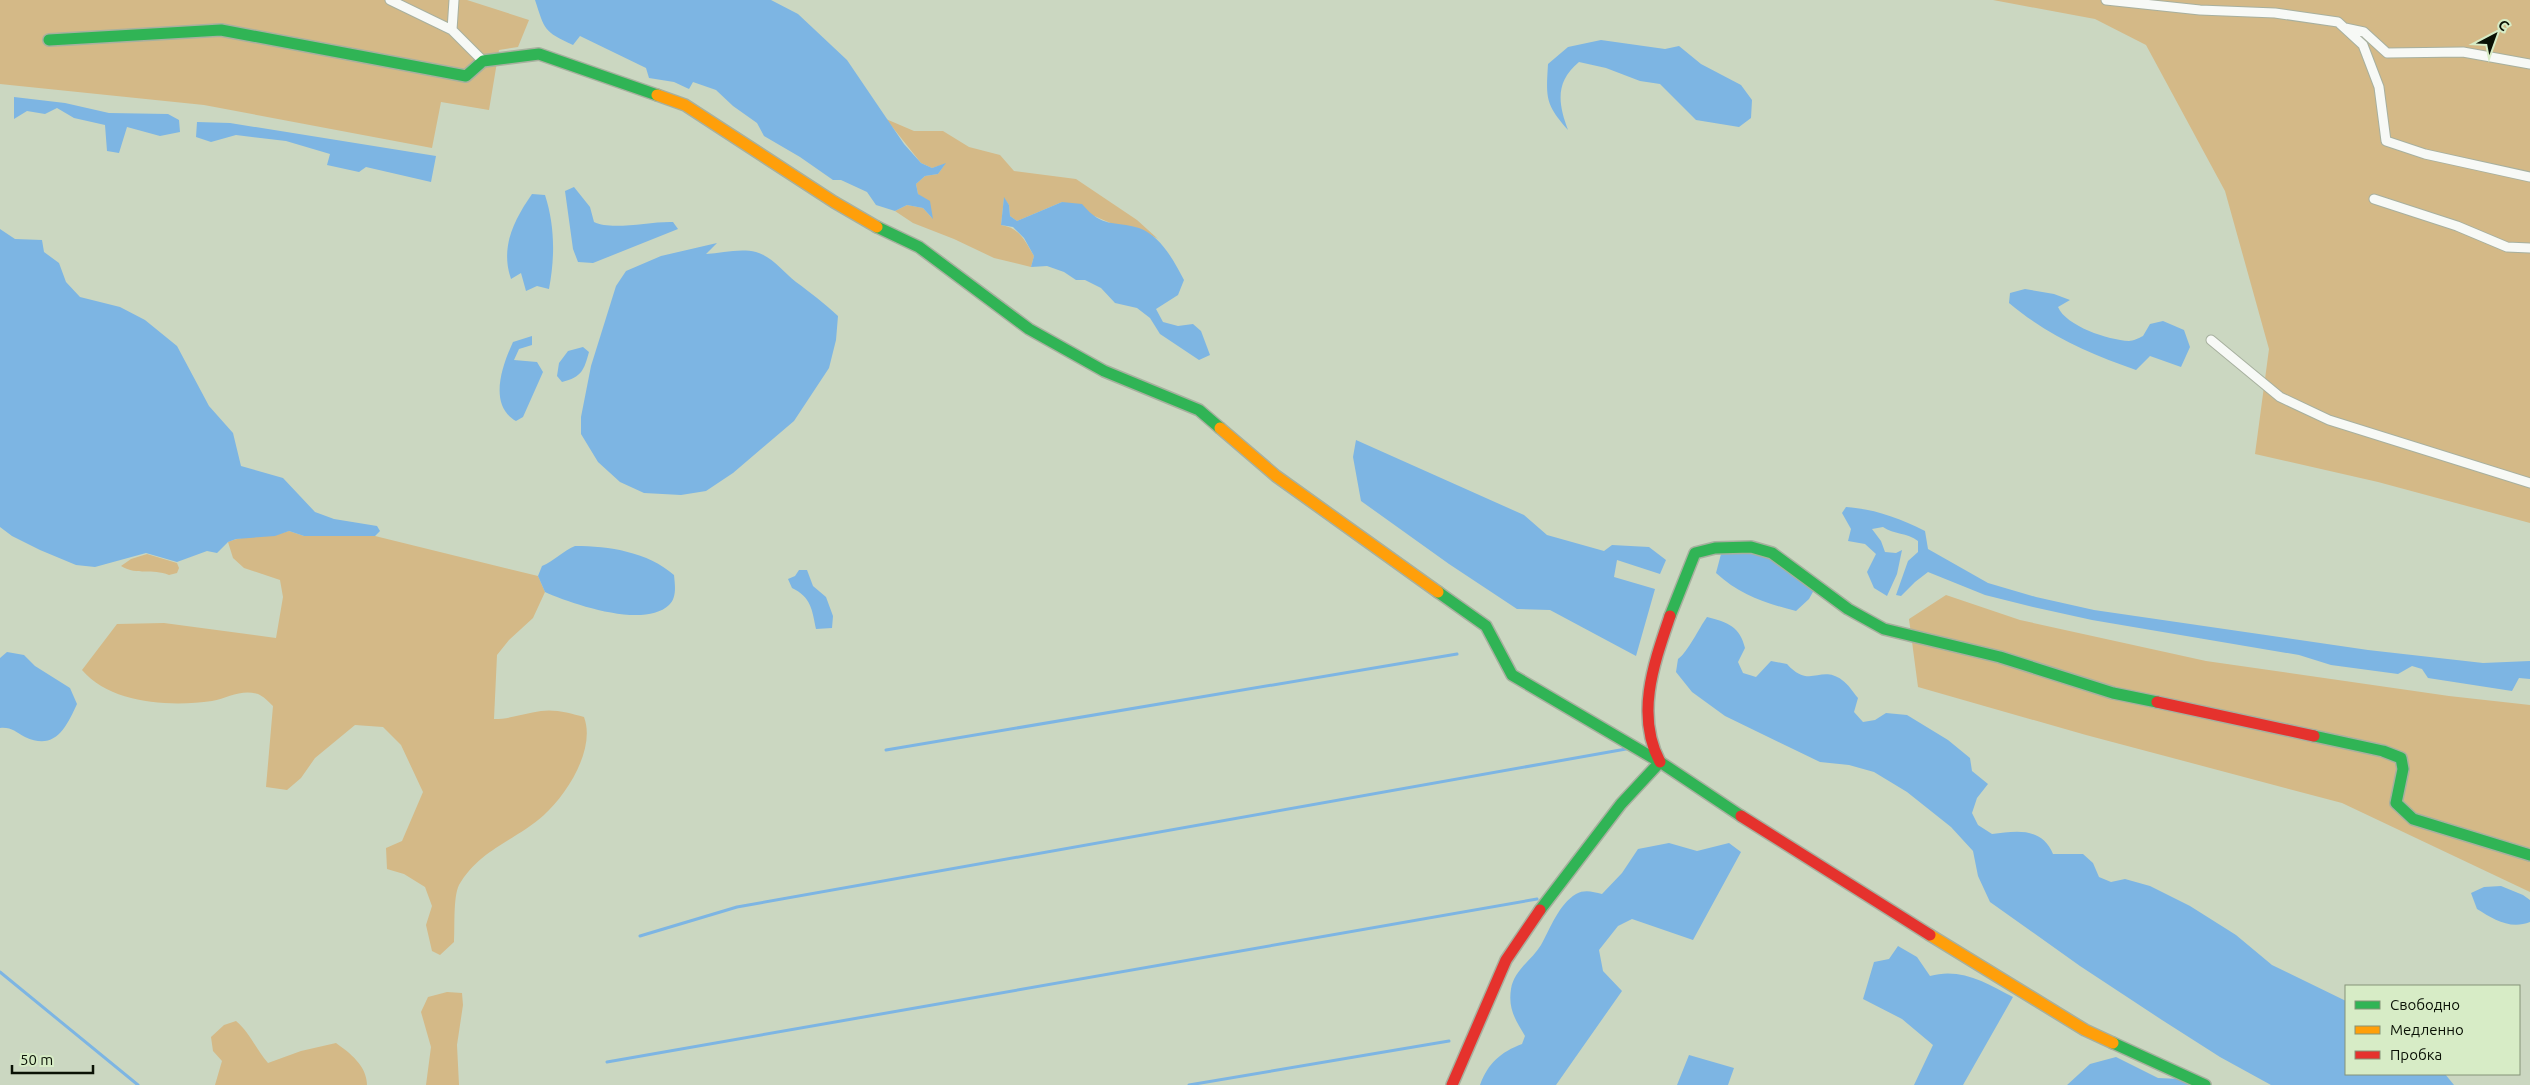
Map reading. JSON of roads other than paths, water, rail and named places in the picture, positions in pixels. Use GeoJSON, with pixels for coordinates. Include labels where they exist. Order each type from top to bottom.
{"type":"FeatureCollection","features":[{"type":"Feature","properties":{"kind":"street"},"geometry":{"type":"LineString","coordinates":[[390,0],[452,30],[483,61]]}},
{"type":"Feature","properties":{"kind":"street"},"geometry":{"type":"LineString","coordinates":[[452,30],[454,0]]}},
{"type":"Feature","properties":{"kind":"street"},"geometry":{"type":"LineString","coordinates":[[2106,0],[2200,10],[2275,13],[2338,22],[2363,46],[2379,87],[2386,141],[2425,154],[2530,177]]}},
{"type":"Feature","properties":{"kind":"street"},"geometry":{"type":"LineString","coordinates":[[2344,28],[2364,32],[2387,53],[2463,52],[2530,64]]}},
{"type":"Feature","properties":{"kind":"street"},"geometry":{"type":"LineString","coordinates":[[49,40],[221,30],[466,76],[483,61],[539,54],[685,106],[834,202],[884,231],[920,247],[1029,329],[1104,370],[1199,410],[1276,476],[1486,626],[1512,675],[1660,762],[1797,853],[2085,1030],[2205,1085]]}},
{"type":"Feature","properties":{"kind":"street"},"geometry":{"type":"LineString","coordinates":[[2374,199],[2457,226],[2507,247],[2530,248]]}},
{"type":"Feature","properties":{"kind":"street"},"geometry":{"type":"LineString","coordinates":[[2211,340],[2280,397],[2329,420],[2530,483]]}},
{"type":"Feature","properties":{"kind":"street"},"geometry":{"type":"LineString","coordinates":[[1660,762],[1652,748],[1646,717],[1651,679],[1695,553],[1715,548],[1751,547],[1772,553],[1848,609],[1884,629],[2000,656],[2113,693],[2383,751],[2401,758],[2403,769],[2396,803],[2412,819],[2530,855]]}},
{"type":"Feature","properties":{"kind":"street"},"geometry":{"type":"LineString","coordinates":[[1452,1085],[1506,960],[1530,923],[1621,804],[1660,762]]}},
{"type":"Feature","properties":{"kind":"water"},"geometry":{"type":"Polygon","coordinates":[[[535,0],[771,0],[798,14],[847,60],[904,144],[921,163],[932,168],[946,163],[938,174],[925,176],[916,184],[918,194],[930,201],[933,219],[923,208],[907,205],[895,211],[876,205],[867,192],[841,180],[833,180],[800,157],[764,136],[757,123],[733,106],[716,90],[693,82],[689,89],[674,82],[649,78],[646,68],[580,36],[573,45],[550,33],[541,18],[535,0]]]}},
{"type":"Feature","properties":{"kind":"water"},"geometry":{"type":"Polygon","coordinates":[[[1601,40],[1665,49],[1679,46],[1701,64],[1741,85],[1752,100],[1751,118],[1739,127],[1696,120],[1660,84],[1640,81],[1606,68],[1579,62],[1571,70],[1562,85],[1562,111],[1568,130],[1551,107],[1547,93],[1548,64],[1568,47],[1601,40]]]}},
{"type":"Feature","properties":{"kind":"water"},"geometry":{"type":"Polygon","coordinates":[[[14,97],[65,103],[109,113],[168,114],[179,120],[180,132],[160,136],[127,127],[119,153],[107,151],[105,125],[74,118],[57,108],[45,114],[27,111],[14,119],[14,97]]]}},
{"type":"Feature","properties":{"kind":"water"},"geometry":{"type":"Polygon","coordinates":[[[197,122],[230,123],[436,156],[431,182],[366,167],[359,172],[327,165],[330,154],[286,141],[236,135],[211,142],[196,137],[197,122]]]}},
{"type":"Feature","properties":{"kind":"water"},"geometry":{"type":"Polygon","coordinates":[[[574,187],[590,207],[594,222],[602,225],[621,226],[673,222],[678,229],[593,263],[578,262],[573,249],[565,191],[574,187]]]}},
{"type":"Feature","properties":{"kind":"water"},"geometry":{"type":"Polygon","coordinates":[[[532,194],[545,195],[551,218],[552,265],[549,289],[537,286],[526,291],[521,273],[511,279],[507,256],[508,245],[515,224],[532,194]]]}},
{"type":"Feature","properties":{"kind":"water"},"geometry":{"type":"Polygon","coordinates":[[[1004,197],[1009,205],[1010,216],[1017,221],[1062,202],[1082,204],[1089,212],[1102,220],[1139,228],[1154,237],[1166,250],[1184,280],[1178,295],[1156,309],[1163,322],[1178,326],[1193,324],[1201,331],[1210,355],[1199,360],[1160,334],[1150,318],[1137,308],[1115,303],[1101,288],[1085,280],[1076,280],[1064,272],[1047,266],[1031,267],[1034,256],[1024,238],[1013,227],[1001,225],[1004,197]]]}},
{"type":"Feature","properties":{"kind":"water"},"geometry":{"type":"Polygon","coordinates":[[[0,229],[15,239],[42,240],[44,252],[59,263],[66,282],[80,297],[120,307],[145,320],[177,346],[209,406],[233,433],[241,466],[283,478],[315,512],[334,519],[377,526],[380,531],[375,536],[304,536],[289,531],[275,536],[236,539],[228,542],[217,553],[207,551],[177,562],[146,553],[95,567],[76,565],[40,550],[12,536],[0,527],[0,229]]]}},
{"type":"Feature","properties":{"kind":"water"},"geometry":{"type":"Polygon","coordinates":[[[717,243],[706,254],[744,250],[762,254],[773,261],[838,316],[836,340],[829,368],[794,421],[733,473],[706,491],[681,495],[644,493],[620,482],[598,462],[581,434],[581,417],[591,366],[616,286],[626,271],[661,256],[717,243]]]}},
{"type":"Feature","properties":{"kind":"water"},"geometry":{"type":"Polygon","coordinates":[[[2025,289],[2054,294],[2070,300],[2058,307],[2062,314],[2078,326],[2099,335],[2129,341],[2143,336],[2150,324],[2163,321],[2184,330],[2190,347],[2181,367],[2150,356],[2136,370],[2102,357],[2038,325],[2009,303],[2010,293],[2025,289]]]}},
{"type":"Feature","properties":{"kind":"water"},"geometry":{"type":"Polygon","coordinates":[[[532,336],[532,345],[519,349],[514,360],[537,362],[543,372],[523,417],[516,421],[507,414],[502,405],[500,384],[502,373],[513,342],[532,336]]]}},
{"type":"Feature","properties":{"kind":"water"},"geometry":{"type":"Polygon","coordinates":[[[583,347],[589,352],[584,368],[574,378],[562,382],[557,376],[559,363],[568,351],[583,347]]]}},
{"type":"Feature","properties":{"kind":"water"},"geometry":{"type":"Polygon","coordinates":[[[1356,440],[1524,515],[1547,535],[1604,551],[1612,545],[1649,547],[1666,560],[1660,574],[1617,560],[1614,577],[1655,589],[1636,656],[1550,610],[1517,609],[1449,564],[1361,501],[1353,457],[1356,440]]]}},
{"type":"Feature","properties":{"kind":"water"},"geometry":{"type":"Polygon","coordinates":[[[1846,507],[1877,512],[1915,526],[1925,531],[1928,549],[1988,583],[2036,597],[2094,610],[2368,650],[2483,663],[2530,661],[2530,679],[2519,678],[2512,691],[2428,678],[2422,669],[2412,666],[2398,674],[2331,665],[2299,655],[2092,620],[2033,607],[1985,595],[1928,572],[1901,596],[1896,595],[1908,561],[1918,552],[1918,541],[1883,527],[1872,529],[1881,541],[1885,552],[1896,553],[1902,550],[1897,574],[1887,596],[1874,588],[1867,572],[1876,554],[1865,544],[1848,541],[1851,529],[1842,513],[1846,507]]]}},
{"type":"Feature","properties":{"kind":"water"},"geometry":{"type":"Polygon","coordinates":[[[575,546],[601,547],[628,552],[664,567],[674,575],[675,591],[672,602],[658,612],[643,615],[626,615],[590,608],[545,592],[538,576],[542,566],[575,546]]]}},
{"type":"Feature","properties":{"kind":"water"},"geometry":{"type":"Polygon","coordinates":[[[1741,550],[1767,554],[1814,590],[1809,599],[1796,611],[1753,597],[1725,581],[1716,573],[1721,554],[1741,550]]]}},
{"type":"Feature","properties":{"kind":"water"},"geometry":{"type":"Polygon","coordinates":[[[799,570],[807,570],[813,586],[826,597],[833,616],[832,628],[816,629],[810,604],[803,595],[792,588],[788,579],[795,576],[799,570]]]}},
{"type":"Feature","properties":{"kind":"water"},"geometry":{"type":"Polygon","coordinates":[[[1707,617],[1721,621],[1732,626],[1743,641],[1745,648],[1738,662],[1743,673],[1756,677],[1771,661],[1787,664],[1802,675],[1827,674],[1842,680],[1858,698],[1854,712],[1863,722],[1875,720],[1886,713],[1907,715],[1948,740],[1970,758],[1972,771],[1988,784],[1977,798],[1972,813],[1978,825],[1992,834],[2019,832],[2035,835],[2048,845],[2053,854],[2083,854],[2093,863],[2099,877],[2111,882],[2125,879],[2150,886],[2190,906],[2236,935],[2272,965],[2345,1001],[2345,1075],[2446,1075],[2454,1085],[2271,1085],[2220,1057],[2080,966],[1990,902],[1978,876],[1973,851],[1951,827],[1907,792],[1874,772],[1849,765],[1820,762],[1725,716],[1692,692],[1676,672],[1678,659],[1689,646],[1707,617]]]}},
{"type":"Feature","properties":{"kind":"water"},"geometry":{"type":"Polygon","coordinates":[[[7,652],[24,655],[35,666],[70,688],[77,704],[64,729],[52,739],[35,741],[11,729],[0,728],[0,658],[7,652]]]}},
{"type":"Feature","properties":{"kind":"water"},"geometry":{"type":"Polygon","coordinates":[[[1669,843],[1697,851],[1729,843],[1741,852],[1693,940],[1632,919],[1618,926],[1599,950],[1603,971],[1622,991],[1556,1085],[1480,1085],[1487,1070],[1496,1059],[1522,1044],[1525,1036],[1511,1008],[1510,996],[1513,982],[1519,971],[1541,945],[1565,904],[1576,894],[1583,892],[1589,891],[1602,894],[1622,873],[1638,849],[1669,843]]]}},
{"type":"Feature","properties":{"kind":"water"},"geometry":{"type":"Polygon","coordinates":[[[2501,886],[2530,900],[2530,922],[2516,925],[2509,924],[2496,920],[2477,909],[2471,893],[2484,887],[2501,886]]]}},
{"type":"Feature","properties":{"kind":"water"},"geometry":{"type":"Polygon","coordinates":[[[1898,946],[1917,957],[1930,976],[1941,974],[1963,975],[1983,982],[2013,997],[1963,1085],[1914,1085],[1933,1045],[1902,1019],[1863,999],[1874,962],[1889,959],[1898,946]]]}},
{"type":"Feature","properties":{"kind":"water"},"geometry":{"type":"Polygon","coordinates":[[[1689,1055],[1734,1068],[1728,1085],[1677,1085],[1689,1055]]]}},
{"type":"Feature","properties":{"kind":"water"},"geometry":{"type":"Polygon","coordinates":[[[2116,1057],[2158,1078],[2181,1079],[2192,1085],[2067,1085],[2090,1064],[2116,1057]]]}},
{"type":"Feature","properties":{"kind":"waterway"},"geometry":{"type":"LineString","coordinates":[[886,750],[1457,654]]}},
{"type":"Feature","properties":{"kind":"waterway"},"geometry":{"type":"LineString","coordinates":[[640,936],[737,907],[1626,749]]}},
{"type":"Feature","properties":{"kind":"waterway"},"geometry":{"type":"LineString","coordinates":[[607,1062],[1537,899]]}},
{"type":"Feature","properties":{"kind":"waterway"},"geometry":{"type":"LineString","coordinates":[[0,972],[138,1085]]}},
{"type":"Feature","properties":{"kind":"waterway"},"geometry":{"type":"LineString","coordinates":[[1189,1085],[1449,1041]]}}]}
